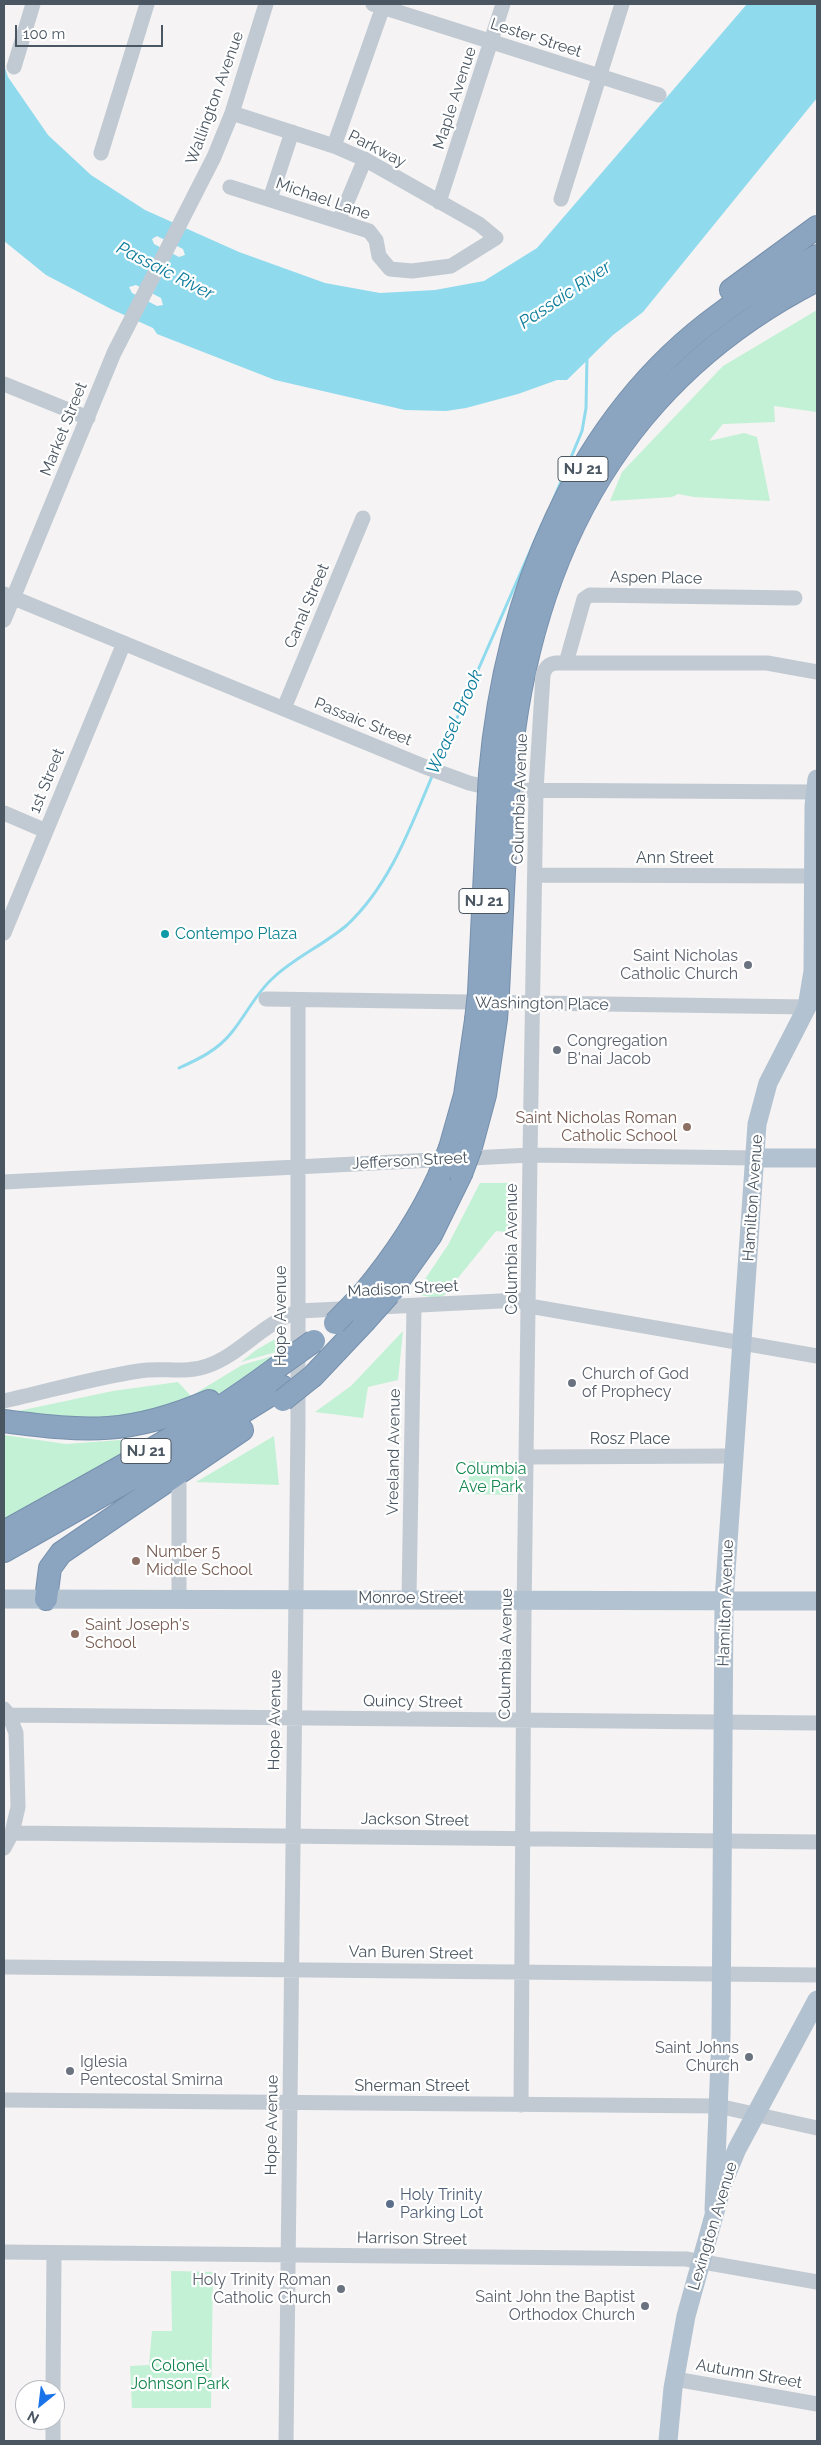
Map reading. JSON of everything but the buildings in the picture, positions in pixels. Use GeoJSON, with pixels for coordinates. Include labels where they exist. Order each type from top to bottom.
{"type":"FeatureCollection","features":[{"type":"Feature","properties":{"kind":"highway"},"geometry":{"type":"LineString","coordinates":[[592,454],[605,428],[635,382],[670,341],[734,287],[817,227]]}},
{"type":"Feature","properties":{"kind":"highway","name":"NJ 21"},"geometry":{"type":"LineString","coordinates":[[4,1551],[187,1446],[283,1394],[364,1322],[389,1294],[430,1235],[461,1147],[485,1095],[486,1020],[504,676],[524,598],[554,524],[592,454],[641,388],[698,331],[741,299],[817,256]]}},
{"type":"Feature","properties":{"kind":"highway","name":"NJ 21"},"geometry":{"type":"LineString","coordinates":[[500,774],[542,605],[571,532],[609,464],[650,408],[692,364],[738,327],[817,280]]}},
{"type":"Feature","properties":{"kind":"highway","name":"NJ 21"},"geometry":{"type":"LineString","coordinates":[[4,1532],[200,1420],[257,1383],[314,1341],[334,1324],[363,1294],[399,1250],[427,1202],[450,1175]]}},
{"type":"Feature","properties":{"kind":"highway"},"geometry":{"type":"LineString","coordinates":[[4,1421],[77,1430],[134,1426],[170,1417],[198,1406],[283,1363]]}},
{"type":"Feature","properties":{"kind":"highway"},"geometry":{"type":"LineString","coordinates":[[46,1599],[50,1568],[61,1554],[283,1394]]}},
{"type":"Feature","properties":{"kind":"main road"},"geometry":{"type":"LineString","coordinates":[[812,1007],[813,876],[817,788]]}},
{"type":"Feature","properties":{"kind":"main road","name":"Hamilton Avenue"},"geometry":{"type":"LineString","coordinates":[[714,2210],[721,1974],[724,1600],[758,1124],[768,1082],[812,1007]]}},
{"type":"Feature","properties":{"kind":"main road","name":"Jefferson Street"},"geometry":{"type":"LineString","coordinates":[[756,1158],[817,1158]]}},
{"type":"Feature","properties":{"kind":"main road","name":"Monroe Street"},"geometry":{"type":"LineString","coordinates":[[4,1598],[817,1600]]}},
{"type":"Feature","properties":{"kind":"main road","name":"Lexington Avenue"},"geometry":{"type":"LineString","coordinates":[[668,2441],[675,2379],[686,2316],[714,2210],[730,2164],[817,2000]]}},
{"type":"Feature","properties":{"kind":"street"},"geometry":{"type":"LineString","coordinates":[[14,67],[33,4]]}},
{"type":"Feature","properties":{"kind":"street"},"geometry":{"type":"LineString","coordinates":[[101,153],[147,4]]}},
{"type":"Feature","properties":{"kind":"street","name":"Wallington Avenue"},"geometry":{"type":"LineString","coordinates":[[165,256],[214,157],[232,113],[266,4]]}},
{"type":"Feature","properties":{"kind":"street","name":"Maple Avenue"},"geometry":{"type":"LineString","coordinates":[[439,202],[503,4]]}},
{"type":"Feature","properties":{"kind":"street"},"geometry":{"type":"LineString","coordinates":[[561,199],[622,4]]}},
{"type":"Feature","properties":{"kind":"street"},"geometry":{"type":"LineString","coordinates":[[334,146],[380,5]]}},
{"type":"Feature","properties":{"kind":"street","name":"Lester Street"},"geometry":{"type":"LineString","coordinates":[[380,5],[660,96]]}},
{"type":"Feature","properties":{"kind":"street","name":"Parkway"},"geometry":{"type":"LineString","coordinates":[[232,113],[334,146],[365,159],[479,224],[496,238]]}},
{"type":"Feature","properties":{"kind":"street"},"geometry":{"type":"LineString","coordinates":[[270,199],[292,132]]}},
{"type":"Feature","properties":{"kind":"street"},"geometry":{"type":"LineString","coordinates":[[339,221],[365,159]]}},
{"type":"Feature","properties":{"kind":"street","name":"Michael Lane"},"geometry":{"type":"LineString","coordinates":[[230,186],[368,231],[376,240],[379,256],[390,269],[412,271],[451,266],[496,238]]}},
{"type":"Feature","properties":{"kind":"street","name":"Market Street"},"geometry":{"type":"LineString","coordinates":[[4,620],[8,596],[88,418],[114,353],[165,256]]}},
{"type":"Feature","properties":{"kind":"street"},"geometry":{"type":"LineString","coordinates":[[4,384],[88,418]]}},
{"type":"Feature","properties":{"kind":"street","name":"Canal Street"},"geometry":{"type":"LineString","coordinates":[[284,708],[363,518]]}},
{"type":"Feature","properties":{"kind":"street","name":"Aspen Place"},"geometry":{"type":"LineString","coordinates":[[566,663],[584,599],[590,595],[795,598]]}},
{"type":"Feature","properties":{"kind":"street","name":"Passaic Street"},"geometry":{"type":"LineString","coordinates":[[8,596],[482,788],[536,790],[817,788]]}},
{"type":"Feature","properties":{"kind":"street","name":"1st Street"},"geometry":{"type":"LineString","coordinates":[[4,933],[124,643]]}},
{"type":"Feature","properties":{"kind":"street","name":"Columbia Avenue"},"geometry":{"type":"LineString","coordinates":[[521,2105],[520,1972],[530,1155],[534,1004],[536,790],[543,676],[545,669],[551,664],[566,663],[761,663],[817,672]]}},
{"type":"Feature","properties":{"kind":"street"},"geometry":{"type":"LineString","coordinates":[[4,813],[46,831]]}},
{"type":"Feature","properties":{"kind":"street","name":"Ann Street"},"geometry":{"type":"LineString","coordinates":[[536,874],[813,876]]}},
{"type":"Feature","properties":{"kind":"street","name":"Washington Place"},"geometry":{"type":"LineString","coordinates":[[266,1000],[812,1007]]}},
{"type":"Feature","properties":{"kind":"street","name":"Hope Avenue"},"geometry":{"type":"LineString","coordinates":[[286,2441],[291,1835],[299,1311],[298,1000]]}},
{"type":"Feature","properties":{"kind":"street","name":"Jefferson Street"},"geometry":{"type":"LineString","coordinates":[[4,1182],[530,1155],[756,1158]]}},
{"type":"Feature","properties":{"kind":"street","name":"Madison Street"},"geometry":{"type":"LineString","coordinates":[[4,1401],[140,1370],[181,1371],[204,1367],[223,1358],[276,1320],[299,1311],[520,1300],[529,1306],[817,1356]]}},
{"type":"Feature","properties":{"kind":"street","name":"Vreeland Avenue"},"geometry":{"type":"LineString","coordinates":[[408,1598],[414,1306]]}},
{"type":"Feature","properties":{"kind":"street","name":"Rosz Place"},"geometry":{"type":"LineString","coordinates":[[526,1457],[734,1456]]}},
{"type":"Feature","properties":{"kind":"street"},"geometry":{"type":"LineString","coordinates":[[178,1599],[179,1484]]}},
{"type":"Feature","properties":{"kind":"street"},"geometry":{"type":"LineString","coordinates":[[4,1848],[12,1833],[18,1807],[16,1733],[6,1712]]}},
{"type":"Feature","properties":{"kind":"street","name":"Quincy Street"},"geometry":{"type":"LineString","coordinates":[[6,1712],[293,1719],[817,1723]]}},
{"type":"Feature","properties":{"kind":"street","name":"Jackson Street"},"geometry":{"type":"LineString","coordinates":[[12,1833],[817,1842]]}},
{"type":"Feature","properties":{"kind":"street","name":"Van Buren Street"},"geometry":{"type":"LineString","coordinates":[[4,1967],[817,1975]]}},
{"type":"Feature","properties":{"kind":"street","name":"Sherman Street"},"geometry":{"type":"LineString","coordinates":[[4,2100],[718,2106],[817,2128]]}},
{"type":"Feature","properties":{"kind":"street","name":"Harrison Street"},"geometry":{"type":"LineString","coordinates":[[4,2252],[640,2258],[700,2262],[817,2282]]}},
{"type":"Feature","properties":{"kind":"street"},"geometry":{"type":"LineString","coordinates":[[53,2380],[54,2253]]}},
{"type":"Feature","properties":{"kind":"street","name":"Autumn Street"},"geometry":{"type":"LineString","coordinates":[[675,2379],[817,2404]]}},
{"type":"Feature","properties":{"kind":"green space"},"geometry":{"type":"Polygon","coordinates":[[[817,310],[817,412],[774,406],[775,422],[723,424],[709,441],[744,433],[757,437],[770,501],[694,497],[678,494],[672,497],[610,501],[622,472],[723,366],[817,310]]]}},
{"type":"Feature","properties":{"kind":"green space"},"geometry":{"type":"Polygon","coordinates":[[[480,1183],[513,1183],[518,1233],[496,1231],[441,1299],[415,1294],[448,1245],[480,1183]]]}},
{"type":"Feature","properties":{"kind":"green space"},"geometry":{"type":"Polygon","coordinates":[[[403,1331],[398,1380],[368,1387],[363,1418],[315,1412],[351,1386],[403,1331]]]}},
{"type":"Feature","properties":{"kind":"green space"},"geometry":{"type":"Polygon","coordinates":[[[284,1334],[283,1350],[241,1362],[256,1350],[284,1334]]]}},
{"type":"Feature","properties":{"kind":"green space"},"geometry":{"type":"Polygon","coordinates":[[[276,1355],[236,1385],[198,1403],[112,1425],[4,1414],[113,1391],[178,1382],[191,1396],[242,1365],[276,1355]]]}},
{"type":"Feature","properties":{"kind":"green space"},"geometry":{"type":"Polygon","coordinates":[[[4,1435],[66,1444],[148,1438],[4,1522],[4,1435]]]}},
{"type":"Feature","properties":{"kind":"green space"},"geometry":{"type":"Polygon","coordinates":[[[274,1436],[279,1485],[196,1482],[274,1436]]]}},
{"type":"Feature","properties":{"kind":"green space","name":"Columbia Ave Park"},"geometry":{"type":"Polygon","coordinates":[[[469,1461],[513,1463],[513,1495],[469,1494],[469,1461]]]}},
{"type":"Feature","properties":{"kind":"green space","name":"Colonel Johnson Park"},"geometry":{"type":"Polygon","coordinates":[[[171,2271],[213,2272],[211,2408],[132,2408],[130,2366],[149,2365],[152,2331],[172,2331],[171,2271]]]}},
{"type":"Feature","properties":{"kind":"water","name":"Passaic River"},"geometry":{"type":"Polygon","coordinates":[[[747,4],[817,4],[817,98],[643,312],[613,335],[567,380],[557,380],[518,394],[466,408],[446,411],[405,410],[275,380],[157,334],[153,328],[111,309],[46,275],[4,241],[4,65],[8,77],[48,135],[91,175],[145,210],[239,252],[325,283],[380,293],[435,290],[484,281],[537,248],[747,4]],[[157,236],[152,239],[154,244],[179,257],[185,255],[183,249],[157,236]],[[136,285],[129,287],[132,293],[157,306],[163,305],[161,298],[136,285]]]}},
{"type":"Feature","properties":{"kind":"waterway","name":"Weasel Brook"},"geometry":{"type":"LineString","coordinates":[[552,503],[582,431],[586,408],[587,356]]}},
{"type":"Feature","properties":{"kind":"waterway","name":"Weasel Brook"},"geometry":{"type":"LineString","coordinates":[[436,766],[542,524]]}},
{"type":"Feature","properties":{"kind":"waterway","name":"Weasel Brook"},"geometry":{"type":"LineString","coordinates":[[179,1068],[221,1044],[232,1032],[261,990],[273,978],[338,932],[362,909],[375,892],[398,854],[433,774]]}},
{"type":"Feature","properties":{"kind":"place","name":"Contempo Plaza"},"geometry":{"type":"Point","coordinates":[165,934]}},
{"type":"Feature","properties":{"kind":"place","name":"Saint Nicholas Catholic Church"},"geometry":{"type":"Point","coordinates":[748,965]}},
{"type":"Feature","properties":{"kind":"place","name":"Congregation B'nai Jacob"},"geometry":{"type":"Point","coordinates":[557,1050]}},
{"type":"Feature","properties":{"kind":"place","name":"Saint Nicholas Roman Catholic School"},"geometry":{"type":"Point","coordinates":[687,1127]}},
{"type":"Feature","properties":{"kind":"place","name":"Church of God of Prophecy"},"geometry":{"type":"Point","coordinates":[572,1383]}},
{"type":"Feature","properties":{"kind":"place","name":"Number 5 Middle School"},"geometry":{"type":"Point","coordinates":[136,1561]}},
{"type":"Feature","properties":{"kind":"place","name":"Saint Joseph's School"},"geometry":{"type":"Point","coordinates":[75,1634]}},
{"type":"Feature","properties":{"kind":"place","name":"Saint Johns Church"},"geometry":{"type":"Point","coordinates":[749,2057]}},
{"type":"Feature","properties":{"kind":"place","name":"Iglesia Pentecostal Smirna"},"geometry":{"type":"Point","coordinates":[70,2071]}},
{"type":"Feature","properties":{"kind":"place","name":"Holy Trinity Parking Lot"},"geometry":{"type":"Point","coordinates":[390,2204]}},
{"type":"Feature","properties":{"kind":"place","name":"Holy Trinity Roman Catholic Church"},"geometry":{"type":"Point","coordinates":[341,2289]}},
{"type":"Feature","properties":{"kind":"place","name":"Saint John the Baptist Orthodox Church"},"geometry":{"type":"Point","coordinates":[645,2306]}}]}
